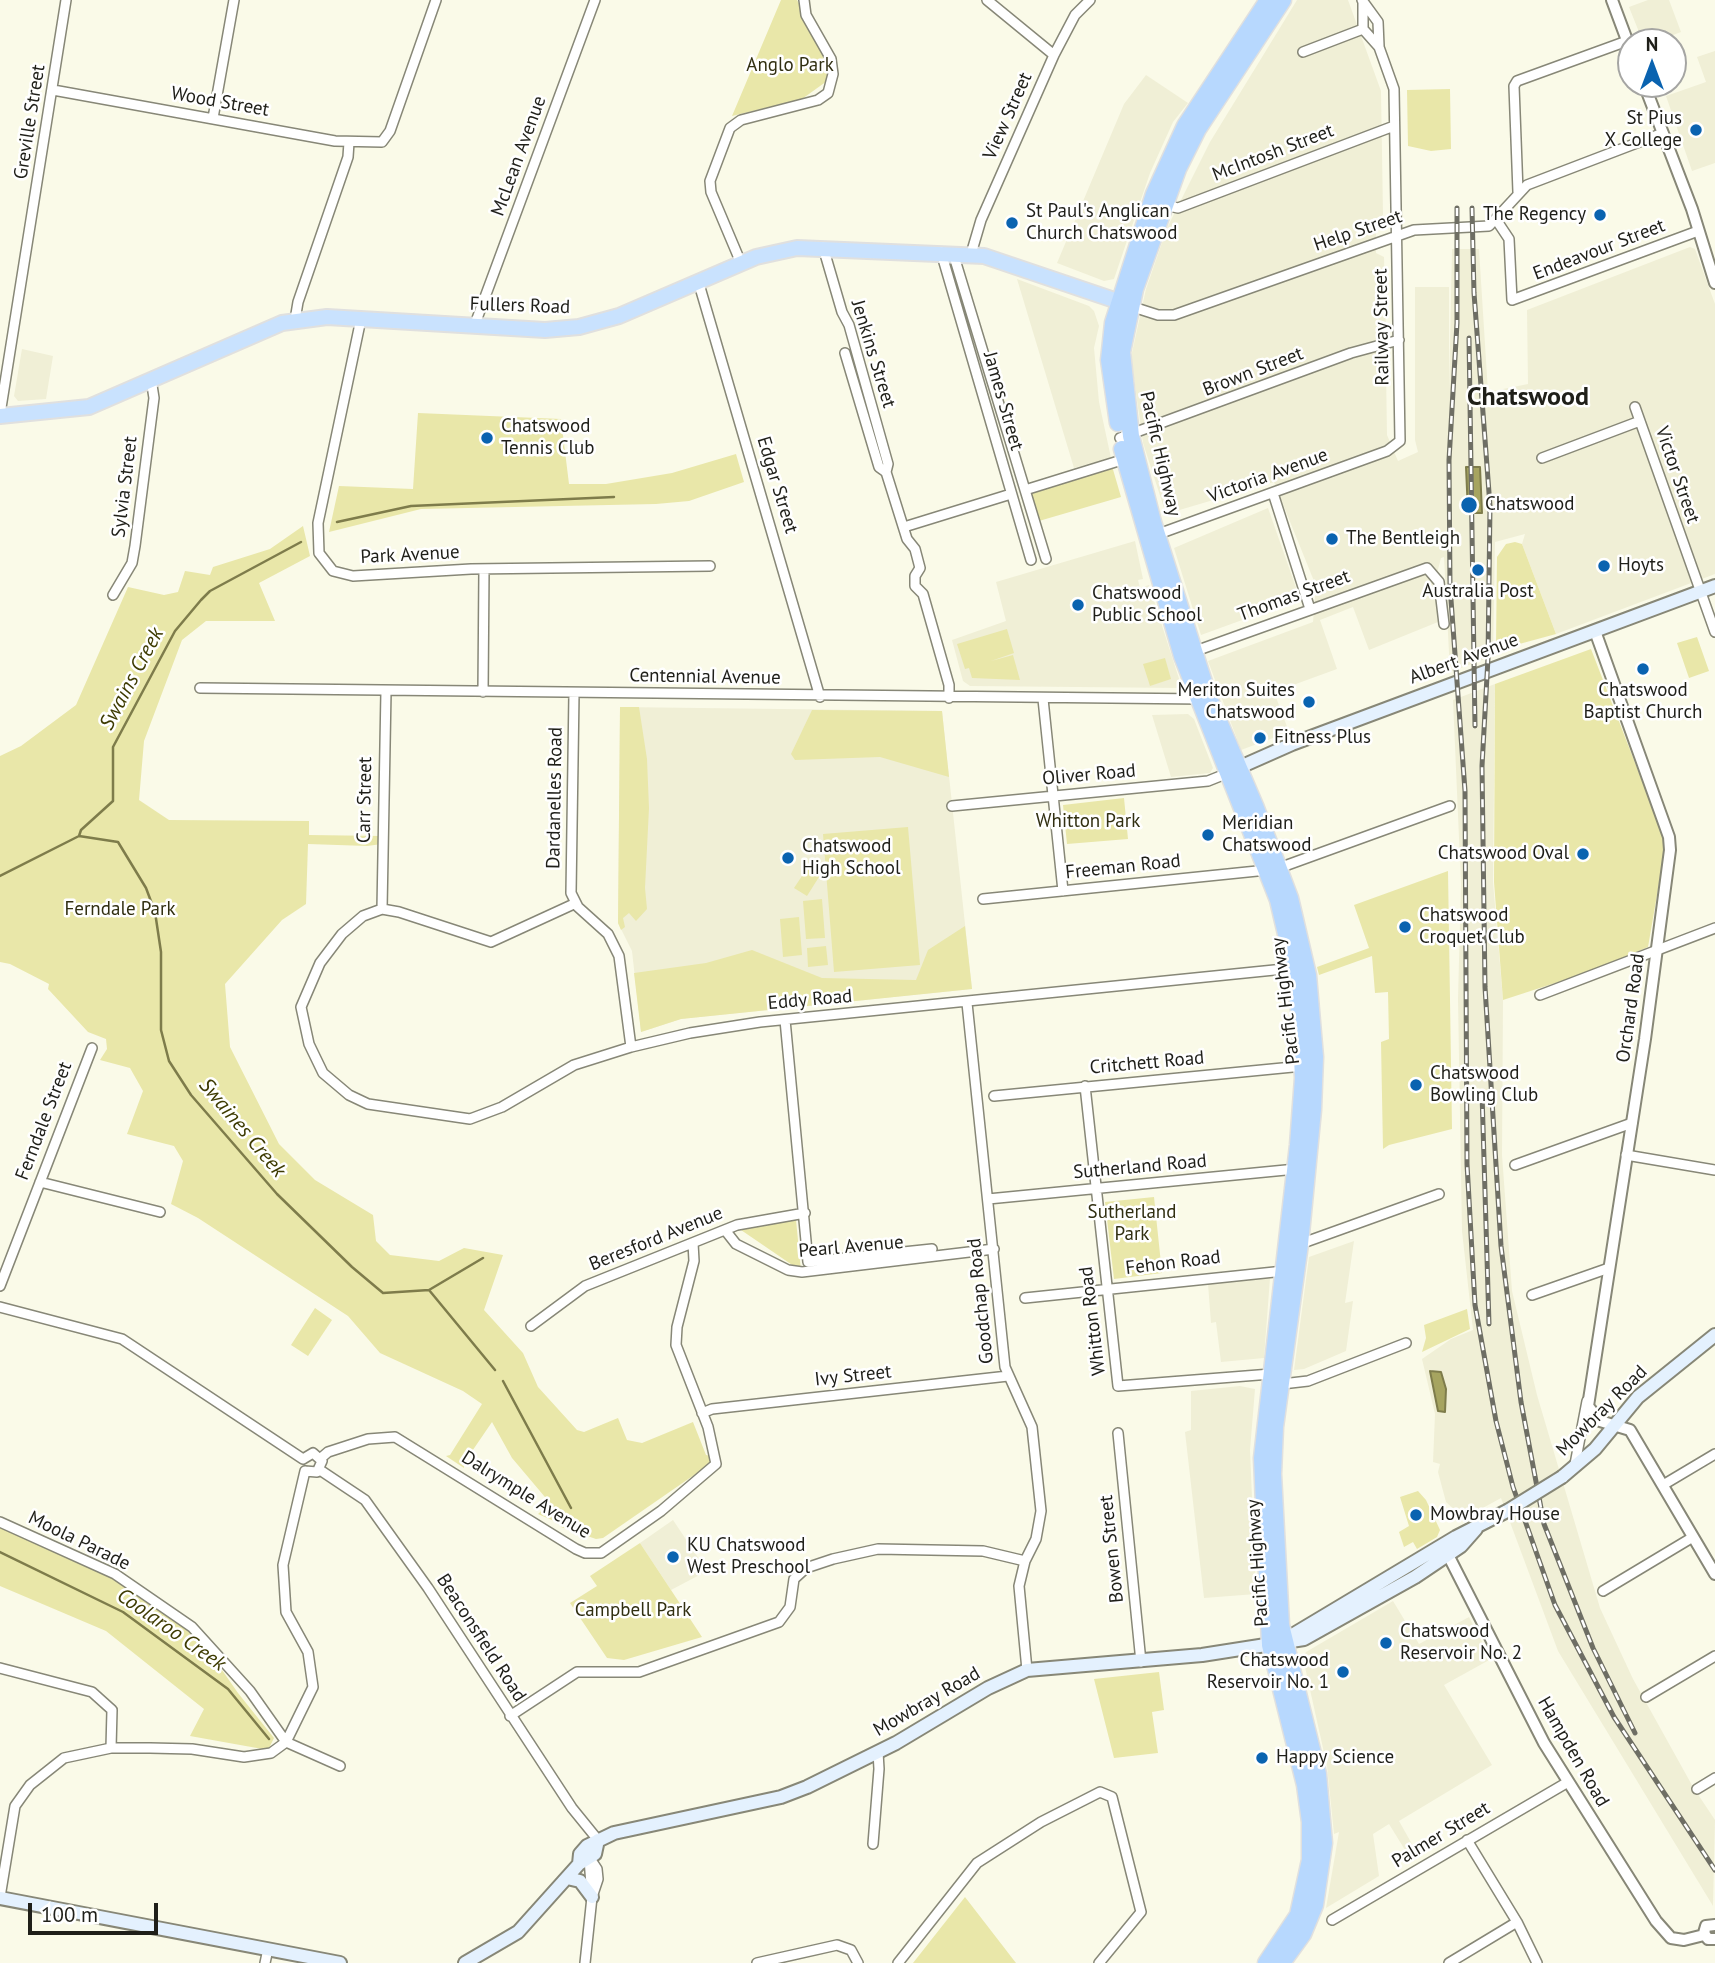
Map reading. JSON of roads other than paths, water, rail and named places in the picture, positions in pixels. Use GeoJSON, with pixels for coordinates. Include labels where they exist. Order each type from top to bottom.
{"type":"FeatureCollection","features":[{"type":"Feature","properties":{"kind":"highway","name":"Pacific Highway"},"geometry":{"type":"LineString","coordinates":[[1152,536],[1125,459],[1122,362],[1124,304],[1154,194],[1179,138],[1268,0]]}},
{"type":"Feature","properties":{"kind":"highway","name":"Pacific Highway"},"geometry":{"type":"LineString","coordinates":[[1124,304],[1178,169],[1198,130],[1283,0]]}},
{"type":"Feature","properties":{"kind":"highway","name":"Pacific Highway"},"geometry":{"type":"LineString","coordinates":[[1125,437],[1152,536],[1203,699],[1304,949],[1315,1057],[1300,1244],[1262,1458],[1277,1643],[1305,1785],[1310,1844],[1309,1872],[1298,1915],[1266,1963]]}},
{"type":"Feature","properties":{"kind":"highway","name":"Pacific Highway"},"geometry":{"type":"LineString","coordinates":[[1273,869],[1294,968],[1303,1066],[1276,1379]]}},
{"type":"Feature","properties":{"kind":"highway","name":"Pacific Highway"},"geometry":{"type":"LineString","coordinates":[[1277,1643],[1318,1774],[1324,1843],[1315,1905],[1303,1934],[1282,1963]]}},
{"type":"Feature","properties":{"kind":"main road","name":"Fullers Road"},"geometry":{"type":"LineString","coordinates":[[0,415],[77,410],[270,327],[295,320],[327,317],[545,330],[579,327],[620,316],[699,284],[741,263],[785,250],[823,247],[971,254],[996,258],[1124,304]]}},
{"type":"Feature","properties":{"kind":"main road","name":"Albert Avenue"},"geometry":{"type":"LineString","coordinates":[[1233,770],[1715,586]]}},
{"type":"Feature","properties":{"kind":"main road","name":"Mowbray Road"},"geometry":{"type":"LineString","coordinates":[[598,1840],[627,1830],[781,1797],[878,1752],[988,1688],[1027,1670],[1141,1662],[1277,1643],[1446,1550],[1566,1474],[1615,1425],[1638,1397],[1715,1335]]}},
{"type":"Feature","properties":{"kind":"main road"},"geometry":{"type":"LineString","coordinates":[[465,1963],[512,1937],[584,1861],[580,1854],[598,1840]]}},
{"type":"Feature","properties":{"kind":"main road"},"geometry":{"type":"LineString","coordinates":[[567,1878],[580,1881],[592,1897]]}},
{"type":"Feature","properties":{"kind":"main road"},"geometry":{"type":"LineString","coordinates":[[0,1897],[340,1963]]}},
{"type":"Feature","properties":{"kind":"street","name":"Greville Street"},"geometry":{"type":"LineString","coordinates":[[0,415],[66,0]]}},
{"type":"Feature","properties":{"kind":"street"},"geometry":{"type":"LineString","coordinates":[[213,118],[234,0]]}},
{"type":"Feature","properties":{"kind":"street","name":"Wood Street"},"geometry":{"type":"LineString","coordinates":[[53,90],[349,142],[382,142],[390,131],[436,0]]}},
{"type":"Feature","properties":{"kind":"street","name":"McLean Avenue"},"geometry":{"type":"LineString","coordinates":[[475,324],[595,0]]}},
{"type":"Feature","properties":{"kind":"street"},"geometry":{"type":"LineString","coordinates":[[741,263],[711,192],[710,181],[730,128],[763,114],[807,104],[828,93],[832,80],[831,59],[806,15],[804,0]]}},
{"type":"Feature","properties":{"kind":"street"},"geometry":{"type":"LineString","coordinates":[[987,0],[1054,55]]}},
{"type":"Feature","properties":{"kind":"street","name":"View Street"},"geometry":{"type":"LineString","coordinates":[[971,254],[981,220],[1054,55],[1074,15],[1090,0]]}},
{"type":"Feature","properties":{"kind":"street"},"geometry":{"type":"LineString","coordinates":[[1303,52],[1369,26],[1362,0]]}},
{"type":"Feature","properties":{"kind":"street"},"geometry":{"type":"LineString","coordinates":[[1612,0],[1622,28]]}},
{"type":"Feature","properties":{"kind":"street","name":"Railway Street"},"geometry":{"type":"LineString","coordinates":[[1369,26],[1380,47],[1394,89],[1400,441]]}},
{"type":"Feature","properties":{"kind":"street"},"geometry":{"type":"LineString","coordinates":[[1518,192],[1514,86],[1517,81],[1617,50]]}},
{"type":"Feature","properties":{"kind":"street"},"geometry":{"type":"LineString","coordinates":[[1649,98],[1715,283]]}},
{"type":"Feature","properties":{"kind":"street","name":"McIntosh Street"},"geometry":{"type":"LineString","coordinates":[[1164,205],[1178,208],[1394,126]]}},
{"type":"Feature","properties":{"kind":"street"},"geometry":{"type":"LineString","coordinates":[[1497,221],[1518,192],[1539,180],[1663,133]]}},
{"type":"Feature","properties":{"kind":"street"},"geometry":{"type":"LineString","coordinates":[[295,320],[298,302],[348,157],[349,142]]}},
{"type":"Feature","properties":{"kind":"street","name":"Help Street"},"geometry":{"type":"LineString","coordinates":[[1124,304],[1158,315],[1180,313],[1398,235],[1418,230],[1478,228],[1497,221]]}},
{"type":"Feature","properties":{"kind":"street","name":"Endeavour Street"},"geometry":{"type":"LineString","coordinates":[[1497,221],[1509,239],[1512,300],[1698,231]]}},
{"type":"Feature","properties":{"kind":"street","name":"Jenkins Street"},"geometry":{"type":"LineString","coordinates":[[823,247],[842,312],[849,325],[888,464],[886,472],[920,568],[915,576],[915,586],[923,594],[949,685],[949,698]]}},
{"type":"Feature","properties":{"kind":"street","name":"James Street"},"geometry":{"type":"LineString","coordinates":[[947,252],[1046,559]]}},
{"type":"Feature","properties":{"kind":"street","name":"James Street"},"geometry":{"type":"LineString","coordinates":[[947,252],[1031,560]]}},
{"type":"Feature","properties":{"kind":"street","name":"Edgar Street"},"geometry":{"type":"LineString","coordinates":[[699,284],[820,696]]}},
{"type":"Feature","properties":{"kind":"street","name":"Park Avenue"},"geometry":{"type":"LineString","coordinates":[[361,319],[318,523],[321,556],[333,571],[343,576],[484,569],[710,566]]}},
{"type":"Feature","properties":{"kind":"street","name":"Brown Street"},"geometry":{"type":"LineString","coordinates":[[1125,437],[1351,353],[1399,340]]}},
{"type":"Feature","properties":{"kind":"street","name":"Jenkins Street"},"geometry":{"type":"LineString","coordinates":[[845,353],[879,467],[886,472]]}},
{"type":"Feature","properties":{"kind":"street","name":"Sylvia Street"},"geometry":{"type":"LineString","coordinates":[[113,596],[132,563],[135,546],[154,398],[151,379]]}},
{"type":"Feature","properties":{"kind":"street","name":"Victor Street"},"geometry":{"type":"LineString","coordinates":[[1636,407],[1715,632]]}},
{"type":"Feature","properties":{"kind":"street"},"geometry":{"type":"LineString","coordinates":[[1542,458],[1640,421]]}},
{"type":"Feature","properties":{"kind":"street","name":"Victoria Avenue"},"geometry":{"type":"LineString","coordinates":[[1152,536],[1387,451],[1400,441]]}},
{"type":"Feature","properties":{"kind":"street"},"geometry":{"type":"LineString","coordinates":[[1025,490],[1125,459]]}},
{"type":"Feature","properties":{"kind":"street"},"geometry":{"type":"LineString","coordinates":[[1273,493],[1310,609]]}},
{"type":"Feature","properties":{"kind":"street"},"geometry":{"type":"LineString","coordinates":[[904,527],[1012,494]]}},
{"type":"Feature","properties":{"kind":"street","name":"Thomas Street"},"geometry":{"type":"LineString","coordinates":[[1188,654],[1427,568],[1437,577],[1444,624]]}},
{"type":"Feature","properties":{"kind":"street"},"geometry":{"type":"LineString","coordinates":[[483,692],[484,569]]}},
{"type":"Feature","properties":{"kind":"street","name":"Orchard Road"},"geometry":{"type":"LineString","coordinates":[[1566,1474],[1577,1457],[1587,1401],[1632,1123],[1669,869],[1669,837],[1594,631]]}},
{"type":"Feature","properties":{"kind":"street","name":"Centennial Avenue"},"geometry":{"type":"LineString","coordinates":[[200,688],[1203,699]]}},
{"type":"Feature","properties":{"kind":"street","name":"Carr Street"},"geometry":{"type":"LineString","coordinates":[[382,909],[386,691]]}},
{"type":"Feature","properties":{"kind":"street","name":"Dardanelles Road"},"geometry":{"type":"LineString","coordinates":[[574,693],[571,893],[576,903]]}},
{"type":"Feature","properties":{"kind":"street"},"geometry":{"type":"LineString","coordinates":[[1043,699],[1063,891]]}},
{"type":"Feature","properties":{"kind":"street","name":"Oliver Road"},"geometry":{"type":"LineString","coordinates":[[952,806],[1208,781],[1233,770]]}},
{"type":"Feature","properties":{"kind":"street","name":"Freeman Road"},"geometry":{"type":"LineString","coordinates":[[983,899],[1273,869],[1451,806]]}},
{"type":"Feature","properties":{"kind":"street"},"geometry":{"type":"LineString","coordinates":[[382,909],[491,942],[576,903],[608,934],[619,956],[631,1047]]}},
{"type":"Feature","properties":{"kind":"street","name":"Eddy Road"},"geometry":{"type":"LineString","coordinates":[[382,909],[363,916],[342,934],[315,971],[301,1007],[305,1033],[318,1064],[329,1080],[349,1095],[388,1108],[444,1118],[476,1118],[502,1107],[563,1070],[631,1047],[690,1033],[785,1020],[1294,968]]}},
{"type":"Feature","properties":{"kind":"street"},"geometry":{"type":"LineString","coordinates":[[1540,995],[1715,928]]}},
{"type":"Feature","properties":{"kind":"street","name":"Goodchap Road"},"geometry":{"type":"LineString","coordinates":[[967,1003],[1008,1376],[1032,1427],[1041,1511],[1036,1539],[1025,1561],[1019,1598],[1027,1670]]}},
{"type":"Feature","properties":{"kind":"street"},"geometry":{"type":"LineString","coordinates":[[785,1020],[805,1213]]}},
{"type":"Feature","properties":{"kind":"street","name":"Ferndale Street"},"geometry":{"type":"LineString","coordinates":[[0,1286],[92,1048]]}},
{"type":"Feature","properties":{"kind":"street","name":"Critchett Road"},"geometry":{"type":"LineString","coordinates":[[994,1096],[1303,1066]]}},
{"type":"Feature","properties":{"kind":"street","name":"Whitton Road"},"geometry":{"type":"LineString","coordinates":[[1085,1086],[1118,1386],[1276,1379]]}},
{"type":"Feature","properties":{"kind":"street"},"geometry":{"type":"LineString","coordinates":[[1515,1166],[1632,1123]]}},
{"type":"Feature","properties":{"kind":"street"},"geometry":{"type":"LineString","coordinates":[[1626,1155],[1715,1170]]}},
{"type":"Feature","properties":{"kind":"street","name":"Sutherland Road"},"geometry":{"type":"LineString","coordinates":[[988,1199],[1296,1169]]}},
{"type":"Feature","properties":{"kind":"street"},"geometry":{"type":"LineString","coordinates":[[40,1182],[160,1213]]}},
{"type":"Feature","properties":{"kind":"street"},"geometry":{"type":"LineString","coordinates":[[1300,1244],[1438,1194]]}},
{"type":"Feature","properties":{"kind":"street","name":"Beresford Avenue"},"geometry":{"type":"LineString","coordinates":[[531,1326],[585,1286],[748,1221],[805,1213]]}},
{"type":"Feature","properties":{"kind":"street","name":"Pearl Avenue"},"geometry":{"type":"LineString","coordinates":[[805,1213],[808,1262],[932,1248]]}},
{"type":"Feature","properties":{"kind":"street","name":"Pearl Avenue"},"geometry":{"type":"LineString","coordinates":[[725,1230],[736,1244],[788,1270],[802,1272],[993,1249]]}},
{"type":"Feature","properties":{"kind":"street","name":"Dalrymple Avenue"},"geometry":{"type":"LineString","coordinates":[[321,1458],[328,1452],[368,1439],[395,1437],[576,1549],[597,1554],[653,1517],[715,1467],[717,1457],[678,1352],[676,1339],[694,1261],[693,1243]]}},
{"type":"Feature","properties":{"kind":"street"},"geometry":{"type":"LineString","coordinates":[[1532,1295],[1609,1268]]}},
{"type":"Feature","properties":{"kind":"street","name":"Fehon Road"},"geometry":{"type":"LineString","coordinates":[[1025,1298],[1284,1271]]}},
{"type":"Feature","properties":{"kind":"street"},"geometry":{"type":"LineString","coordinates":[[0,1307],[122,1339],[303,1459],[305,1471],[284,1565],[286,1612],[308,1652],[313,1686],[286,1742],[271,1753],[244,1758],[192,1749],[111,1748],[64,1758],[30,1785],[15,1806],[0,1897]]}},
{"type":"Feature","properties":{"kind":"street"},"geometry":{"type":"LineString","coordinates":[[1276,1379],[1308,1381],[1406,1343]]}},
{"type":"Feature","properties":{"kind":"street","name":"Ivy Street"},"geometry":{"type":"LineString","coordinates":[[702,1413],[712,1409],[1008,1376]]}},
{"type":"Feature","properties":{"kind":"street"},"geometry":{"type":"LineString","coordinates":[[1587,1401],[1589,1411],[1595,1418],[1630,1430],[1715,1574]]}},
{"type":"Feature","properties":{"kind":"street","name":"Bowen Street"},"geometry":{"type":"LineString","coordinates":[[1118,1433],[1141,1662]]}},
{"type":"Feature","properties":{"kind":"street"},"geometry":{"type":"LineString","coordinates":[[303,1459],[310,1453],[321,1458],[320,1470],[314,1473],[305,1471]]}},
{"type":"Feature","properties":{"kind":"street"},"geometry":{"type":"LineString","coordinates":[[1663,1485],[1715,1454]]}},
{"type":"Feature","properties":{"kind":"street","name":"Beaconsfield Road"},"geometry":{"type":"LineString","coordinates":[[320,1470],[365,1500],[428,1588],[572,1808],[598,1840]]}},
{"type":"Feature","properties":{"kind":"street","name":"Moola Parade"},"geometry":{"type":"LineString","coordinates":[[0,1522],[115,1574],[192,1627],[250,1691],[286,1742]]}},
{"type":"Feature","properties":{"kind":"street"},"geometry":{"type":"LineString","coordinates":[[1603,1591],[1693,1537]]}},
{"type":"Feature","properties":{"kind":"street"},"geometry":{"type":"LineString","coordinates":[[510,1716],[577,1672],[639,1672],[779,1622],[790,1607],[794,1579],[806,1568],[833,1559],[878,1549],[983,1551],[1025,1561]]}},
{"type":"Feature","properties":{"kind":"street","name":"Hampden Road"},"geometry":{"type":"LineString","coordinates":[[1446,1550],[1544,1743],[1666,1935],[1677,1940],[1710,1937]]}},
{"type":"Feature","properties":{"kind":"street"},"geometry":{"type":"LineString","coordinates":[[1646,1697],[1715,1656]]}},
{"type":"Feature","properties":{"kind":"street"},"geometry":{"type":"LineString","coordinates":[[0,1668],[92,1692],[112,1710],[111,1748]]}},
{"type":"Feature","properties":{"kind":"street"},"geometry":{"type":"LineString","coordinates":[[286,1742],[340,1766]]}},
{"type":"Feature","properties":{"kind":"street"},"geometry":{"type":"LineString","coordinates":[[873,1844],[878,1752]]}},
{"type":"Feature","properties":{"kind":"street"},"geometry":{"type":"LineString","coordinates":[[1697,1789],[1715,1777]]}},
{"type":"Feature","properties":{"kind":"street","name":"Palmer Street"},"geometry":{"type":"LineString","coordinates":[[1332,1920],[1568,1782]]}},
{"type":"Feature","properties":{"kind":"street"},"geometry":{"type":"LineString","coordinates":[[898,1963],[977,1863],[1041,1822],[1100,1792],[1112,1797],[1141,1912],[1099,1963]]}},
{"type":"Feature","properties":{"kind":"street"},"geometry":{"type":"LineString","coordinates":[[1467,1840],[1517,1922],[1536,1963]]}},
{"type":"Feature","properties":{"kind":"street"},"geometry":{"type":"LineString","coordinates":[[584,1861],[597,1869],[597,1886],[592,1897],[585,1963]]}},
{"type":"Feature","properties":{"kind":"street"},"geometry":{"type":"LineString","coordinates":[[1449,1963],[1517,1922]]}},
{"type":"Feature","properties":{"kind":"street"},"geometry":{"type":"LineString","coordinates":[[1710,1937],[1706,1926],[1715,1925]]}},
{"type":"Feature","properties":{"kind":"street"},"geometry":{"type":"LineString","coordinates":[[757,1963],[837,1945],[851,1950],[858,1963]]}},
{"type":"Feature","properties":{"kind":"street"},"geometry":{"type":"LineString","coordinates":[[265,1963],[268,1949]]}},
{"type":"Feature","properties":{"kind":"waterway"},"geometry":{"type":"LineString","coordinates":[[337,522],[411,506],[614,497]]}},
{"type":"Feature","properties":{"kind":"waterway","name":"Swains Creek"},"geometry":{"type":"LineString","coordinates":[[0,876],[79,836],[81,830],[113,801],[113,747],[175,631],[201,600],[210,591],[301,542]]}},
{"type":"Feature","properties":{"kind":"waterway","name":"Swaines Creek"},"geometry":{"type":"LineString","coordinates":[[79,836],[118,842],[146,888],[155,912],[161,952],[161,1030],[169,1061],[191,1095],[277,1194],[352,1267],[383,1293],[429,1290],[495,1370]]}},
{"type":"Feature","properties":{"kind":"waterway"},"geometry":{"type":"LineString","coordinates":[[429,1290],[483,1258]]}},
{"type":"Feature","properties":{"kind":"waterway","name":"Swaines Creek"},"geometry":{"type":"LineString","coordinates":[[503,1381],[571,1508]]}},
{"type":"Feature","properties":{"kind":"waterway","name":"Coolaroo Creek"},"geometry":{"type":"LineString","coordinates":[[0,1552],[123,1612],[228,1689],[269,1739]]}},
{"type":"Feature","properties":{"kind":"railway"},"geometry":{"type":"LineString","coordinates":[[1457,208],[1457,323],[1449,460],[1450,586],[1465,791],[1467,1164],[1475,1305],[1496,1421],[1513,1487],[1555,1605],[1614,1717],[1715,1870]]}},
{"type":"Feature","properties":{"kind":"railway"},"geometry":{"type":"LineString","coordinates":[[1472,208],[1474,293],[1490,506],[1488,658],[1482,766],[1485,987],[1501,1246],[1521,1402],[1544,1524],[1593,1648],[1635,1733]]}},
{"type":"Feature","properties":{"kind":"railway"},"geometry":{"type":"LineString","coordinates":[[1469,338],[1475,726]]}},
{"type":"Feature","properties":{"kind":"railway"},"geometry":{"type":"LineString","coordinates":[[1482,1093],[1489,1324]]}},
{"type":"Feature","properties":{"kind":"place","name":"St Pius X College"},"geometry":{"type":"Point","coordinates":[1696,130]}},
{"type":"Feature","properties":{"kind":"place","name":"The Regency"},"geometry":{"type":"Point","coordinates":[1600,215]}},
{"type":"Feature","properties":{"kind":"place","name":"St Paul's Anglican Church Chatswood"},"geometry":{"type":"Point","coordinates":[1012,223]}},
{"type":"Feature","properties":{"kind":"place","name":"Chatswood Tennis Club"},"geometry":{"type":"Point","coordinates":[487,438]}},
{"type":"Feature","properties":{"kind":"place","name":"Chatswood"},"geometry":{"type":"Point","coordinates":[1469,505]}},
{"type":"Feature","properties":{"kind":"place","name":"The Bentleigh"},"geometry":{"type":"Point","coordinates":[1332,539]}},
{"type":"Feature","properties":{"kind":"place","name":"Hoyts"},"geometry":{"type":"Point","coordinates":[1604,566]}},
{"type":"Feature","properties":{"kind":"place","name":"Australia Post"},"geometry":{"type":"Point","coordinates":[1478,570]}},
{"type":"Feature","properties":{"kind":"place","name":"Chatswood Public School"},"geometry":{"type":"Point","coordinates":[1078,605]}},
{"type":"Feature","properties":{"kind":"place","name":"Chatswood Baptist Church"},"geometry":{"type":"Point","coordinates":[1643,669]}},
{"type":"Feature","properties":{"kind":"place","name":"Meriton Suites Chatswood"},"geometry":{"type":"Point","coordinates":[1309,702]}},
{"type":"Feature","properties":{"kind":"place","name":"Fitness Plus"},"geometry":{"type":"Point","coordinates":[1260,738]}},
{"type":"Feature","properties":{"kind":"place","name":"Meridian Chatswood"},"geometry":{"type":"Point","coordinates":[1208,835]}},
{"type":"Feature","properties":{"kind":"place","name":"Chatswood Oval"},"geometry":{"type":"Point","coordinates":[1583,854]}},
{"type":"Feature","properties":{"kind":"place","name":"Chatswood High School"},"geometry":{"type":"Point","coordinates":[788,858]}},
{"type":"Feature","properties":{"kind":"place","name":"Chatswood Croquet Club"},"geometry":{"type":"Point","coordinates":[1405,927]}},
{"type":"Feature","properties":{"kind":"place","name":"Chatswood Bowling Club"},"geometry":{"type":"Point","coordinates":[1416,1085]}},
{"type":"Feature","properties":{"kind":"place","name":"Mowbray House"},"geometry":{"type":"Point","coordinates":[1416,1515]}},
{"type":"Feature","properties":{"kind":"place","name":"KU Chatswood West Preschool"},"geometry":{"type":"Point","coordinates":[673,1557]}},
{"type":"Feature","properties":{"kind":"place","name":"Chatswood Reservoir No. 2"},"geometry":{"type":"Point","coordinates":[1386,1643]}},
{"type":"Feature","properties":{"kind":"place","name":"Chatswood Reservoir No. 1"},"geometry":{"type":"Point","coordinates":[1343,1672]}},
{"type":"Feature","properties":{"kind":"place","name":"Happy Science"},"geometry":{"type":"Point","coordinates":[1262,1758]}},
{"type":"Feature","properties":{"kind":"district","name":"Chatswood"},"geometry":{"type":"Point","coordinates":[1528,398]}},
{"type":"Feature","properties":{"kind":"park label","name":"Anglo Park"},"geometry":{"type":"Point","coordinates":[790,66]}},
{"type":"Feature","properties":{"kind":"park label","name":"Whitton Park"},"geometry":{"type":"Point","coordinates":[1088,822]}},
{"type":"Feature","properties":{"kind":"park label","name":"Ferndale Park"},"geometry":{"type":"Point","coordinates":[120,910]}},
{"type":"Feature","properties":{"kind":"park label","name":"Sutherland Park"},"geometry":{"type":"Point","coordinates":[1132,1224]}},
{"type":"Feature","properties":{"kind":"park label","name":"Campbell Park"},"geometry":{"type":"Point","coordinates":[633,1611]}}]}
